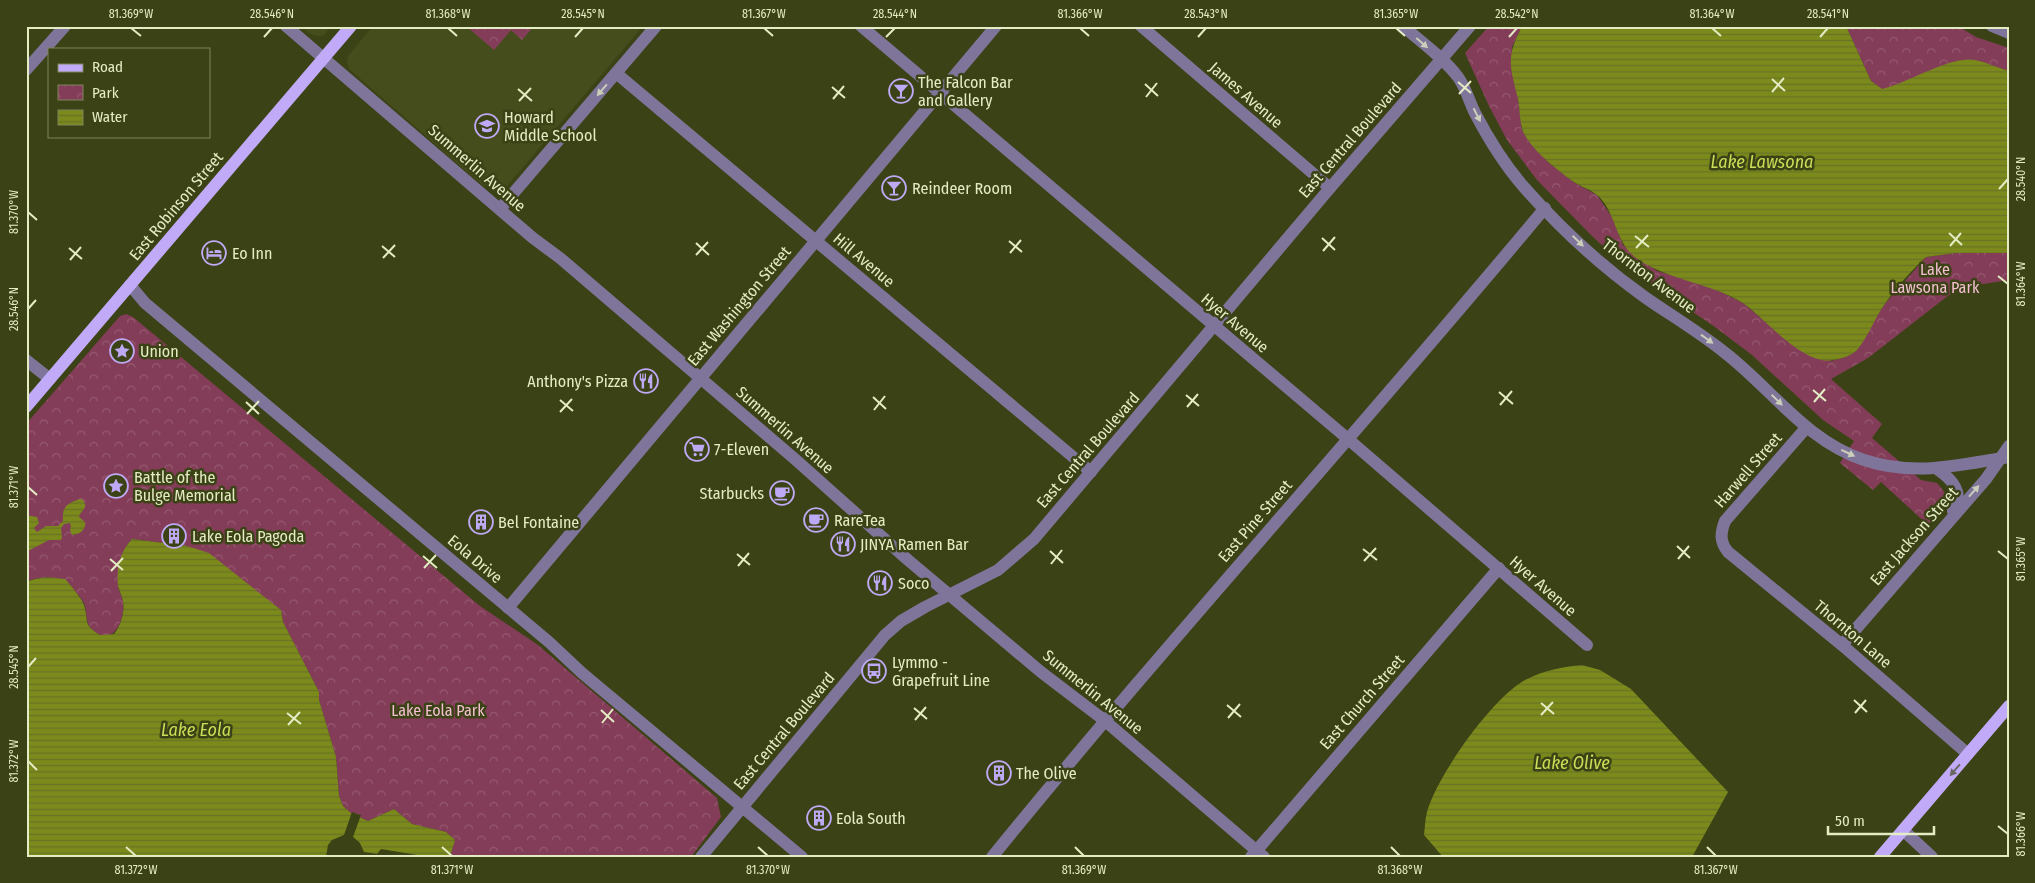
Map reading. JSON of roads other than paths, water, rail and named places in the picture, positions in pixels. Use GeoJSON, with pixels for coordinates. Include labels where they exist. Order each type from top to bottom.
{"type":"FeatureCollection","features":[{"type":"Feature","properties":{"kind":"main road","name":"East Robinson Street"},"geometry":{"type":"LineString","coordinates":[[26,408],[351,26]]}},
{"type":"Feature","properties":{"kind":"main road"},"geometry":{"type":"LineString","coordinates":[[1880,857],[2009,706]]}},
{"type":"Feature","properties":{"kind":"street"},"geometry":{"type":"LineString","coordinates":[[26,70],[64,26]]}},
{"type":"Feature","properties":{"kind":"street","name":"Summerlin Avenue"},"geometry":{"type":"LineString","coordinates":[[286,26],[700,378],[950,595],[1041,672],[1104,720],[1257,854]]}},
{"type":"Feature","properties":{"kind":"street"},"geometry":{"type":"LineString","coordinates":[[500,209],[656,26]]}},
{"type":"Feature","properties":{"kind":"street","name":"Hyer Avenue"},"geometry":{"type":"LineString","coordinates":[[861,26],[1348,439],[1587,645]]}},
{"type":"Feature","properties":{"kind":"street","name":"East Washington Street"},"geometry":{"type":"LineString","coordinates":[[508,608],[996,26]]}},
{"type":"Feature","properties":{"kind":"street","name":"James Avenue"},"geometry":{"type":"LineString","coordinates":[[1141,26],[1330,188]]}},
{"type":"Feature","properties":{"kind":"street","name":"Thornton Avenue"},"geometry":{"type":"LineString","coordinates":[[1403,26],[1442,60],[1458,77],[1488,136],[1505,163],[1544,208],[1616,275],[1736,362],[1806,428],[1832,446],[1864,460],[1913,470],[1937,469],[2004,458]]}},
{"type":"Feature","properties":{"kind":"street","name":"East Central Boulevard"},"geometry":{"type":"LineString","coordinates":[[701,857],[885,635],[901,621],[925,607],[998,570],[1034,538],[1330,188],[1470,26]]}},
{"type":"Feature","properties":{"kind":"street"},"geometry":{"type":"LineString","coordinates":[[1992,26],[2009,33]]}},
{"type":"Feature","properties":{"kind":"street","name":"Hill Avenue"},"geometry":{"type":"LineString","coordinates":[[616,73],[1091,472]]}},
{"type":"Feature","properties":{"kind":"street","name":"East Pine Street"},"geometry":{"type":"LineString","coordinates":[[992,857],[1104,720],[1348,439],[1544,208]]}},
{"type":"Feature","properties":{"kind":"street","name":"Eola Drive"},"geometry":{"type":"LineString","coordinates":[[130,285],[145,303],[802,857]]}},
{"type":"Feature","properties":{"kind":"street"},"geometry":{"type":"LineString","coordinates":[[26,360],[50,379]]}},
{"type":"Feature","properties":{"kind":"street","name":"Harwell Street"},"geometry":{"type":"LineString","coordinates":[[1721,537],[1725,522],[1806,428]]}},
{"type":"Feature","properties":{"kind":"street","name":"East Jackson Street"},"geometry":{"type":"LineString","coordinates":[[1842,645],[2004,458],[2009,446]]}},
{"type":"Feature","properties":{"kind":"street"},"geometry":{"type":"LineString","coordinates":[[1937,469],[1950,478],[1958,494],[1957,505],[1947,522]]}},
{"type":"Feature","properties":{"kind":"street","name":"Thornton Lane"},"geometry":{"type":"LineString","coordinates":[[1721,537],[1723,545],[1728,552],[1842,645],[1968,754]]}},
{"type":"Feature","properties":{"kind":"street","name":"East Church Street"},"geometry":{"type":"LineString","coordinates":[[1257,854],[1498,568]]}},
{"type":"Feature","properties":{"kind":"street"},"geometry":{"type":"LineString","coordinates":[[1903,830],[1932,857]]}},
{"type":"Feature","properties":{"kind":"water","name":"Lake Lawsona"},"geometry":{"type":"Polygon","coordinates":[[[1522,26],[1846,26],[1871,81],[1882,89],[1941,66],[1965,60],[1979,61],[2009,71],[2009,253],[1956,253],[1926,257],[1892,294],[1855,352],[1846,357],[1833,360],[1821,360],[1810,356],[1785,340],[1752,310],[1731,296],[1664,273],[1639,260],[1631,253],[1620,237],[1604,202],[1597,195],[1567,177],[1536,151],[1522,128],[1511,67],[1514,45],[1522,26]]]}},
{"type":"Feature","properties":{"kind":"water"},"geometry":{"type":"Polygon","coordinates":[[[80,499],[85,503],[85,507],[79,517],[85,522],[85,527],[82,531],[72,535],[70,523],[64,524],[61,528],[61,540],[49,540],[26,552],[26,515],[37,517],[39,523],[34,528],[37,532],[46,526],[58,526],[63,521],[64,509],[80,499]]]}},
{"type":"Feature","properties":{"kind":"water","name":"Lake Eola"},"geometry":{"type":"Polygon","coordinates":[[[132,539],[187,546],[209,553],[281,610],[283,622],[319,692],[319,700],[336,757],[339,796],[343,806],[352,814],[368,821],[394,809],[412,824],[446,832],[455,840],[450,857],[26,857],[26,582],[46,578],[65,579],[83,603],[88,625],[100,635],[114,634],[123,614],[123,599],[118,586],[118,567],[124,549],[132,539]]]}},
{"type":"Feature","properties":{"kind":"water","name":"Lake Olive"},"geometry":{"type":"Polygon","coordinates":[[[1582,665],[1600,670],[1631,689],[1728,792],[1692,857],[1443,857],[1424,835],[1426,815],[1442,778],[1468,738],[1498,702],[1513,688],[1527,679],[1554,669],[1582,665]]]}},
{"type":"Feature","properties":{"kind":"place","name":"The Falcon Bar and Gallery"},"geometry":{"type":"Point","coordinates":[901,91]}},
{"type":"Feature","properties":{"kind":"place","name":"Howard Middle School"},"geometry":{"type":"Point","coordinates":[487,126]}},
{"type":"Feature","properties":{"kind":"place","name":"Reindeer Room"},"geometry":{"type":"Point","coordinates":[894,188]}},
{"type":"Feature","properties":{"kind":"place","name":"Eo Inn"},"geometry":{"type":"Point","coordinates":[214,253]}},
{"type":"Feature","properties":{"kind":"place","name":"Union"},"geometry":{"type":"Point","coordinates":[122,351]}},
{"type":"Feature","properties":{"kind":"place","name":"Anthony's Pizza"},"geometry":{"type":"Point","coordinates":[646,381]}},
{"type":"Feature","properties":{"kind":"place","name":"7-Eleven"},"geometry":{"type":"Point","coordinates":[697,449]}},
{"type":"Feature","properties":{"kind":"place","name":"Battle of the Bulge Memorial"},"geometry":{"type":"Point","coordinates":[116,486]}},
{"type":"Feature","properties":{"kind":"place","name":"Starbucks"},"geometry":{"type":"Point","coordinates":[782,493]}},
{"type":"Feature","properties":{"kind":"place","name":"RareTea"},"geometry":{"type":"Point","coordinates":[816,520]}},
{"type":"Feature","properties":{"kind":"place","name":"Bel Fontaine"},"geometry":{"type":"Point","coordinates":[481,522]}},
{"type":"Feature","properties":{"kind":"place","name":"Lake Eola Pagoda"},"geometry":{"type":"Point","coordinates":[174,536]}},
{"type":"Feature","properties":{"kind":"place","name":"JINYA Ramen Bar"},"geometry":{"type":"Point","coordinates":[843,544]}},
{"type":"Feature","properties":{"kind":"place","name":"Soco"},"geometry":{"type":"Point","coordinates":[880,583]}},
{"type":"Feature","properties":{"kind":"place","name":"Lymmo - Grapefruit Line"},"geometry":{"type":"Point","coordinates":[874,671]}},
{"type":"Feature","properties":{"kind":"place","name":"The Olive"},"geometry":{"type":"Point","coordinates":[999,773]}},
{"type":"Feature","properties":{"kind":"place","name":"Eola South"},"geometry":{"type":"Point","coordinates":[819,818]}},
{"type":"Feature","properties":{"kind":"park label","name":"Lake Lawsona Park"},"geometry":{"type":"Point","coordinates":[1935,278]}},
{"type":"Feature","properties":{"kind":"park label","name":"Lake Eola Park"},"geometry":{"type":"Point","coordinates":[438,710]}}]}
